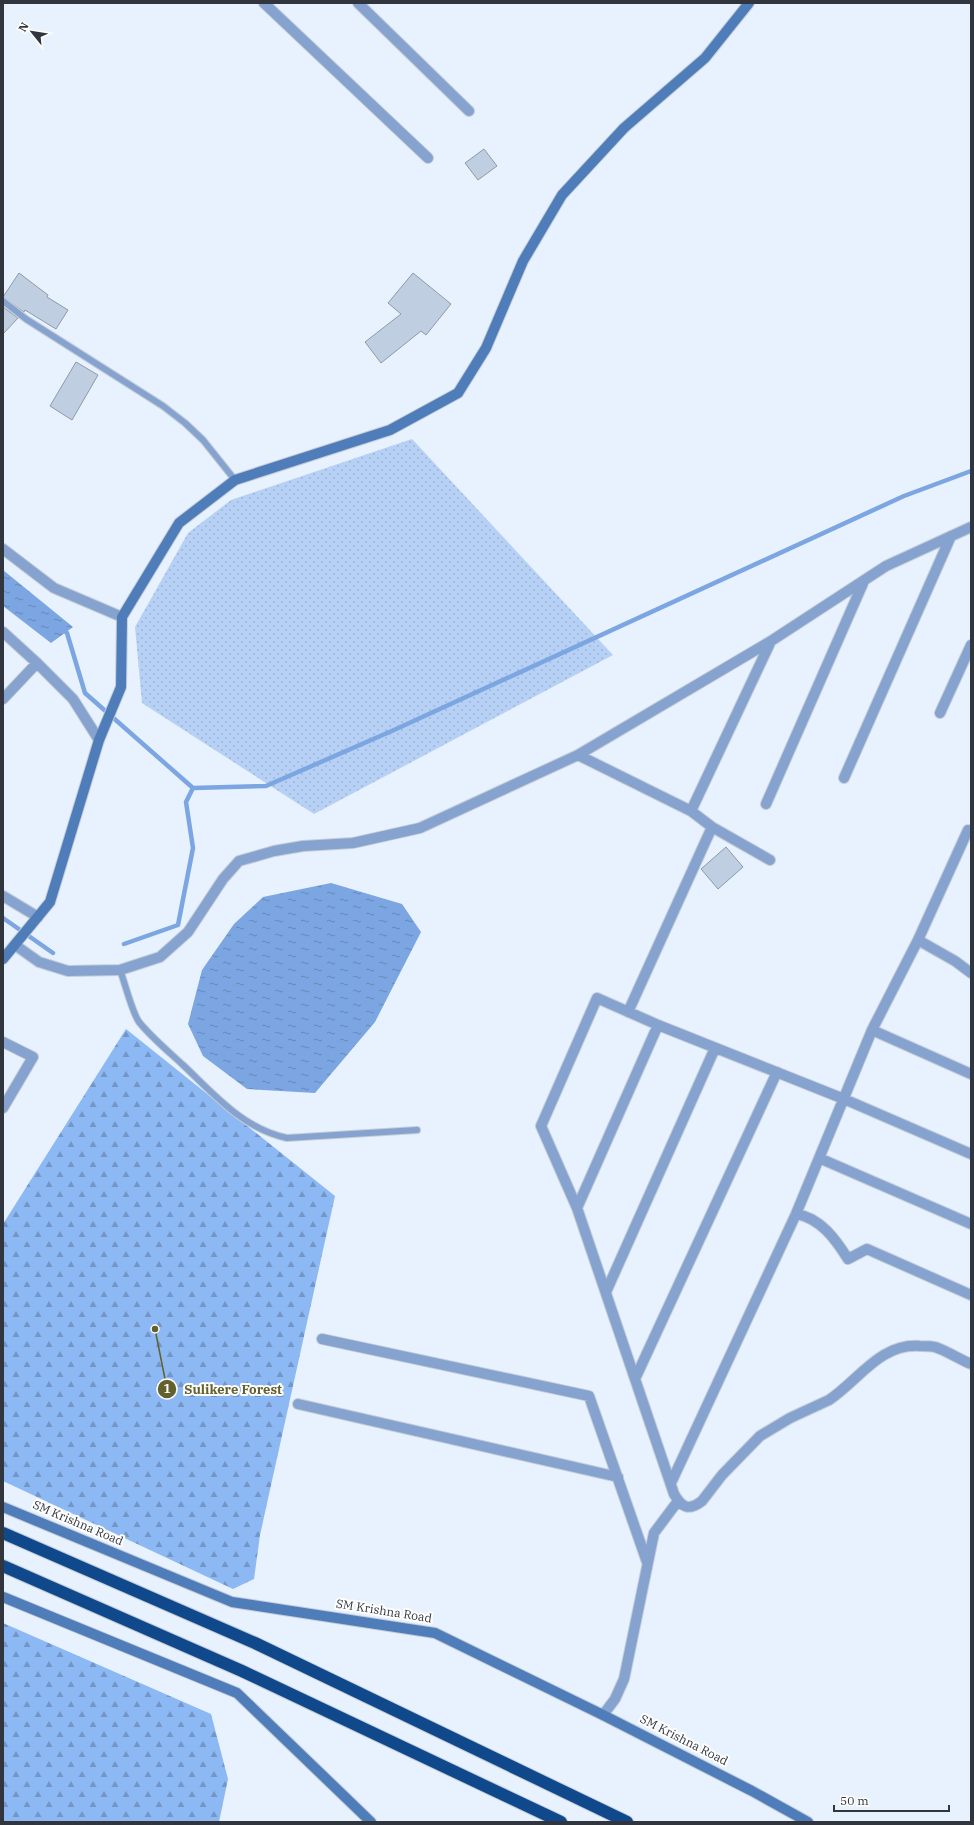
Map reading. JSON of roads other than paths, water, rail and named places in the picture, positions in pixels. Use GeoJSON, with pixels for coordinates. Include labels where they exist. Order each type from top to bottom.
{"type":"FeatureCollection","features":[{"type":"Feature","properties":{"kind":"highway"},"geometry":{"type":"LineString","coordinates":[[3,1533],[255,1643],[628,1822]]}},
{"type":"Feature","properties":{"kind":"highway"},"geometry":{"type":"LineString","coordinates":[[3,1566],[242,1671],[561,1822]]}},
{"type":"Feature","properties":{"kind":"street"},"geometry":{"type":"LineString","coordinates":[[264,3],[428,158]]}},
{"type":"Feature","properties":{"kind":"street"},"geometry":{"type":"LineString","coordinates":[[358,3],[469,111]]}},
{"type":"Feature","properties":{"kind":"street"},"geometry":{"type":"LineString","coordinates":[[3,959],[50,902],[99,740],[120,687],[122,617],[179,523],[235,480],[390,430],[458,393],[486,348],[523,261],[562,196],[624,128],[705,58],[750,3]]}},
{"type":"Feature","properties":{"kind":"street"},"geometry":{"type":"LineString","coordinates":[[15,945],[39,962],[68,971],[120,970],[160,957],[188,932],[223,879],[239,861],[274,851],[303,846],[353,843],[420,828],[578,755],[771,641],[886,566],[971,527]]}},
{"type":"Feature","properties":{"kind":"street"},"geometry":{"type":"LineString","coordinates":[[844,778],[951,536]]}},
{"type":"Feature","properties":{"kind":"street"},"geometry":{"type":"LineString","coordinates":[[3,549],[54,588],[122,617]]}},
{"type":"Feature","properties":{"kind":"street"},"geometry":{"type":"LineString","coordinates":[[766,804],[864,581]]}},
{"type":"Feature","properties":{"kind":"street"},"geometry":{"type":"LineString","coordinates":[[3,632],[73,699],[99,740]]}},
{"type":"Feature","properties":{"kind":"street"},"geometry":{"type":"LineString","coordinates":[[691,812],[771,641]]}},
{"type":"Feature","properties":{"kind":"street"},"geometry":{"type":"LineString","coordinates":[[940,713],[971,645]]}},
{"type":"Feature","properties":{"kind":"street"},"geometry":{"type":"LineString","coordinates":[[3,699],[37,663]]}},
{"type":"Feature","properties":{"kind":"street"},"geometry":{"type":"LineString","coordinates":[[578,755],[691,812],[712,827],[770,860]]}},
{"type":"Feature","properties":{"kind":"street"},"geometry":{"type":"LineString","coordinates":[[628,1012],[712,827]]}},
{"type":"Feature","properties":{"kind":"street"},"geometry":{"type":"LineString","coordinates":[[671,1483],[796,1214],[872,1030],[918,940],[968,830]]}},
{"type":"Feature","properties":{"kind":"street"},"geometry":{"type":"LineString","coordinates":[[3,896],[38,917]]}},
{"type":"Feature","properties":{"kind":"street"},"geometry":{"type":"LineString","coordinates":[[918,940],[954,960],[971,973]]}},
{"type":"Feature","properties":{"kind":"street"},"geometry":{"type":"LineString","coordinates":[[971,1154],[844,1099],[658,1025],[597,998],[541,1126],[577,1208],[671,1483],[678,1501],[686,1507],[694,1507],[702,1502],[722,1475],[760,1436],[790,1418],[829,1400],[838,1394],[878,1357],[898,1347],[913,1345],[934,1347],[971,1364]]}},
{"type":"Feature","properties":{"kind":"street"},"geometry":{"type":"LineString","coordinates":[[577,1208],[658,1025]]}},
{"type":"Feature","properties":{"kind":"street"},"geometry":{"type":"LineString","coordinates":[[872,1030],[971,1074]]}},
{"type":"Feature","properties":{"kind":"street"},"geometry":{"type":"LineString","coordinates":[[3,1042],[33,1057],[3,1108]]}},
{"type":"Feature","properties":{"kind":"street"},"geometry":{"type":"LineString","coordinates":[[606,1292],[715,1048]]}},
{"type":"Feature","properties":{"kind":"street"},"geometry":{"type":"LineString","coordinates":[[635,1379],[777,1072]]}},
{"type":"Feature","properties":{"kind":"street"},"geometry":{"type":"LineString","coordinates":[[819,1158],[971,1224]]}},
{"type":"Feature","properties":{"kind":"street"},"geometry":{"type":"LineString","coordinates":[[796,1214],[806,1216],[822,1227],[835,1239],[848,1259],[867,1249],[971,1295]]}},
{"type":"Feature","properties":{"kind":"street"},"geometry":{"type":"LineString","coordinates":[[322,1339],[589,1396],[648,1562]]}},
{"type":"Feature","properties":{"kind":"street"},"geometry":{"type":"LineString","coordinates":[[298,1404],[618,1477]]}},
{"type":"Feature","properties":{"kind":"street"},"geometry":{"type":"LineString","coordinates":[[603,1715],[615,1699],[624,1678],[654,1532],[678,1501]]}},
{"type":"Feature","properties":{"kind":"street","name":"SM Krishna Road"},"geometry":{"type":"LineString","coordinates":[[3,1507],[232,1602],[435,1633],[603,1715],[752,1791],[808,1822]]}},
{"type":"Feature","properties":{"kind":"street"},"geometry":{"type":"LineString","coordinates":[[3,1597],[238,1693],[370,1822]]}},
{"type":"Feature","properties":{"kind":"lane"},"geometry":{"type":"LineString","coordinates":[[3,301],[26,319],[163,406],[185,423],[203,440],[235,480]]}},
{"type":"Feature","properties":{"kind":"lane"},"geometry":{"type":"LineString","coordinates":[[120,970],[138,1020],[237,1115],[258,1129],[272,1135],[287,1138],[417,1130]]}},
{"type":"Feature","properties":{"kind":"water"},"geometry":{"type":"Polygon","coordinates":[[[3,570],[73,627],[51,643],[3,606],[3,570]]]}},
{"type":"Feature","properties":{"kind":"water"},"geometry":{"type":"Polygon","coordinates":[[[331,883],[402,904],[421,932],[375,1022],[315,1093],[247,1089],[203,1056],[188,1024],[202,970],[234,924],[263,897],[331,883]]]}},
{"type":"Feature","properties":{"kind":"waterway"},"geometry":{"type":"LineString","coordinates":[[62,629],[67,633],[85,693],[193,788],[266,786],[394,730],[904,496],[971,471]]}},
{"type":"Feature","properties":{"kind":"waterway"},"geometry":{"type":"LineString","coordinates":[[124,944],[178,925],[193,848],[186,802],[193,788]]}},
{"type":"Feature","properties":{"kind":"waterway"},"geometry":{"type":"LineString","coordinates":[[3,918],[53,953]]}},
{"type":"Feature","properties":{"kind":"place","name":"Sulikere Forest"},"geometry":{"type":"Point","coordinates":[155,1329]}}]}
